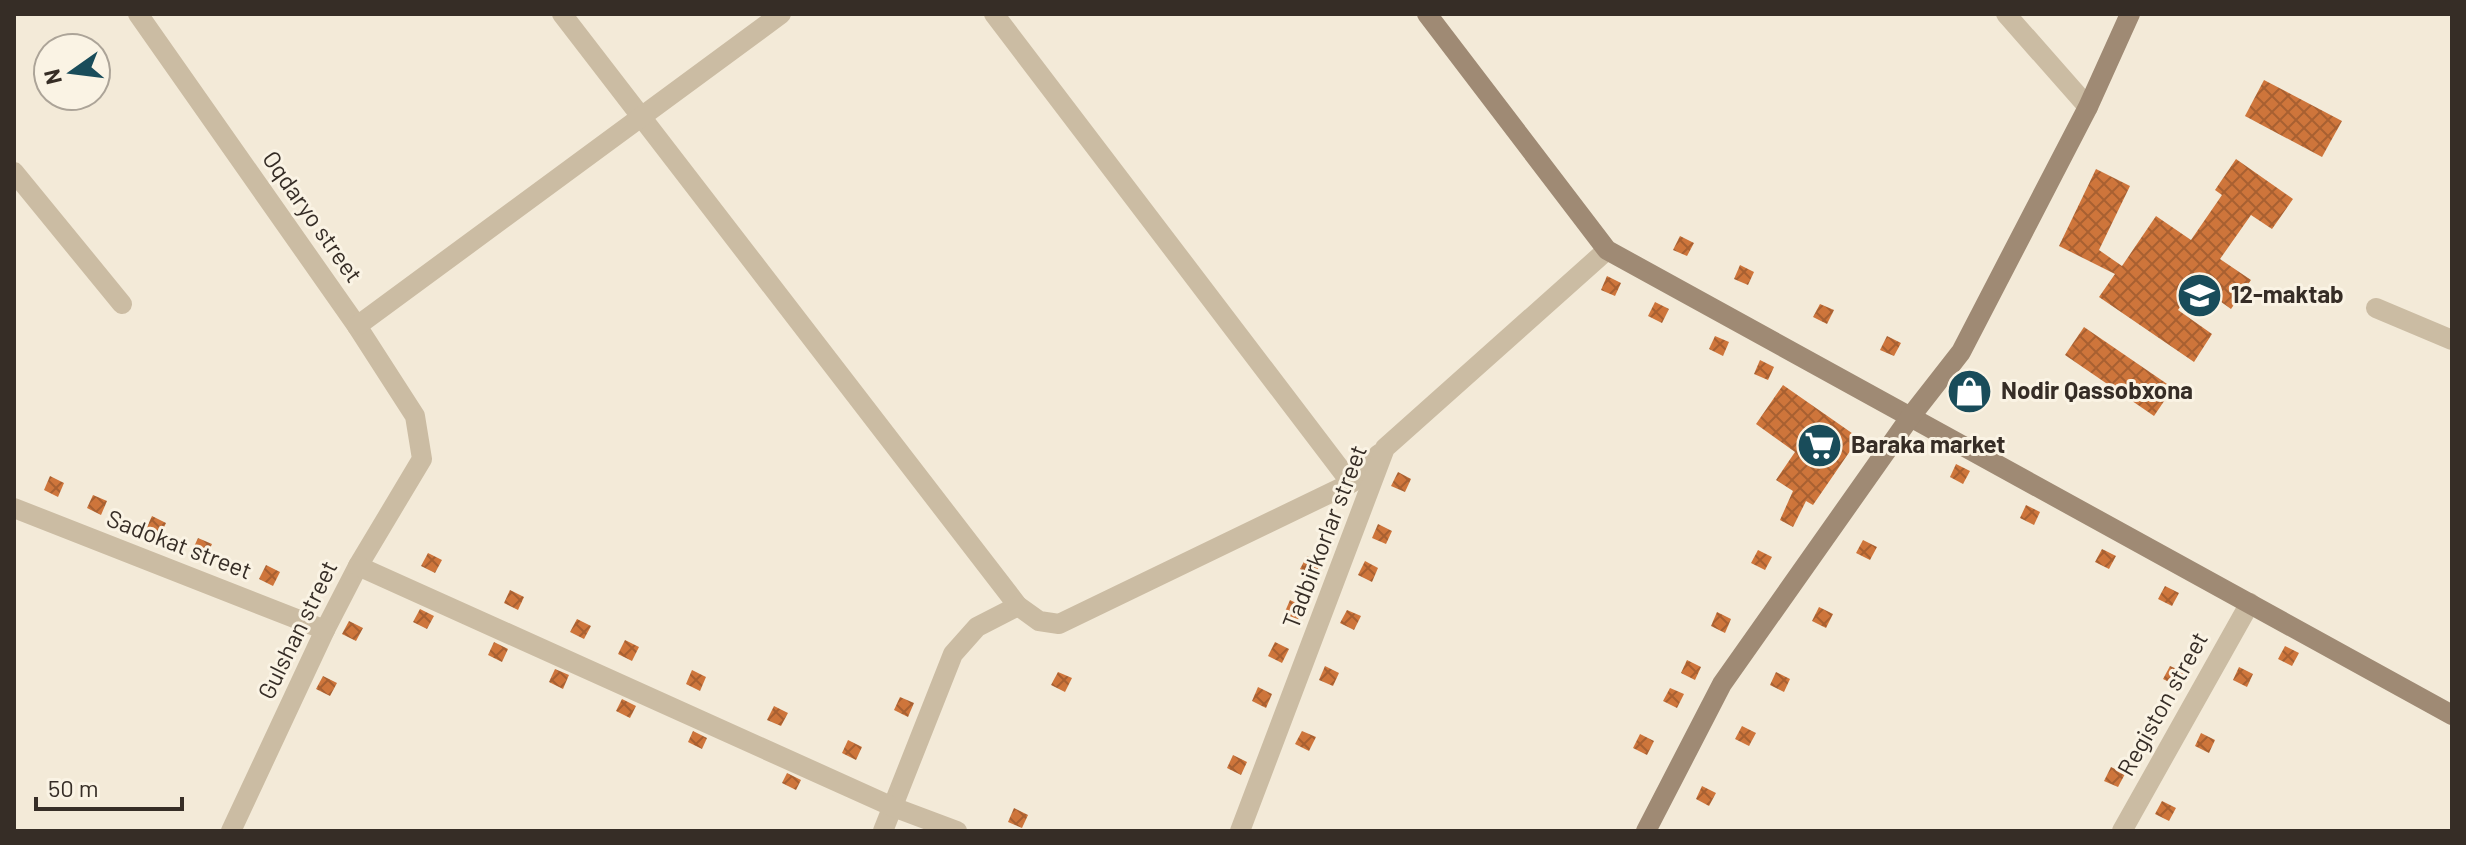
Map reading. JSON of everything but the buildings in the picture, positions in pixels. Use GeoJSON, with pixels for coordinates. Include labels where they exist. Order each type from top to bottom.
{"type":"FeatureCollection","features":[{"type":"Feature","properties":{"kind":"main road"},"geometry":{"type":"LineString","coordinates":[[1427,14],[1607,250],[2452,715]]}},
{"type":"Feature","properties":{"kind":"main road"},"geometry":{"type":"LineString","coordinates":[[1646,831],[1722,684],[1911,416],[1961,352],[2088,107],[2130,14]]}},
{"type":"Feature","properties":{"kind":"street","name":"Oqdaryo street"},"geometry":{"type":"LineString","coordinates":[[138,14],[357,326],[415,416],[422,459]]}},
{"type":"Feature","properties":{"kind":"street"},"geometry":{"type":"LineString","coordinates":[[562,14],[1018,606],[1039,621],[1059,624],[1351,483],[1385,448]]}},
{"type":"Feature","properties":{"kind":"street"},"geometry":{"type":"LineString","coordinates":[[357,326],[781,14]]}},
{"type":"Feature","properties":{"kind":"street"},"geometry":{"type":"LineString","coordinates":[[994,14],[1351,483]]}},
{"type":"Feature","properties":{"kind":"street"},"geometry":{"type":"LineString","coordinates":[[2006,14],[2088,107]]}},
{"type":"Feature","properties":{"kind":"street"},"geometry":{"type":"LineString","coordinates":[[14,172],[122,304]]}},
{"type":"Feature","properties":{"kind":"street","name":"Tadbirkorlar street"},"geometry":{"type":"LineString","coordinates":[[1240,831],[1385,448],[1607,250]]}},
{"type":"Feature","properties":{"kind":"street"},"geometry":{"type":"LineString","coordinates":[[2376,308],[2452,340]]}},
{"type":"Feature","properties":{"kind":"street","name":"Gulshan street"},"geometry":{"type":"LineString","coordinates":[[231,831],[325,630],[358,566],[422,459]]}},
{"type":"Feature","properties":{"kind":"street","name":"Sadokat street"},"geometry":{"type":"LineString","coordinates":[[14,508],[325,630]]}},
{"type":"Feature","properties":{"kind":"street"},"geometry":{"type":"LineString","coordinates":[[358,566],[893,807],[957,831]]}},
{"type":"Feature","properties":{"kind":"street","name":"Registon street"},"geometry":{"type":"LineString","coordinates":[[2122,831],[2250,603]]}},
{"type":"Feature","properties":{"kind":"street"},"geometry":{"type":"LineString","coordinates":[[883,831],[953,654],[977,627],[1018,606]]}},
{"type":"Feature","properties":{"kind":"place","name":"12-maktab"},"geometry":{"type":"Point","coordinates":[2200,295]}},
{"type":"Feature","properties":{"kind":"place","name":"Nodir Qassobxona"},"geometry":{"type":"Point","coordinates":[1970,391]}},
{"type":"Feature","properties":{"kind":"place","name":"Baraka market"},"geometry":{"type":"Point","coordinates":[1820,445]}}]}
